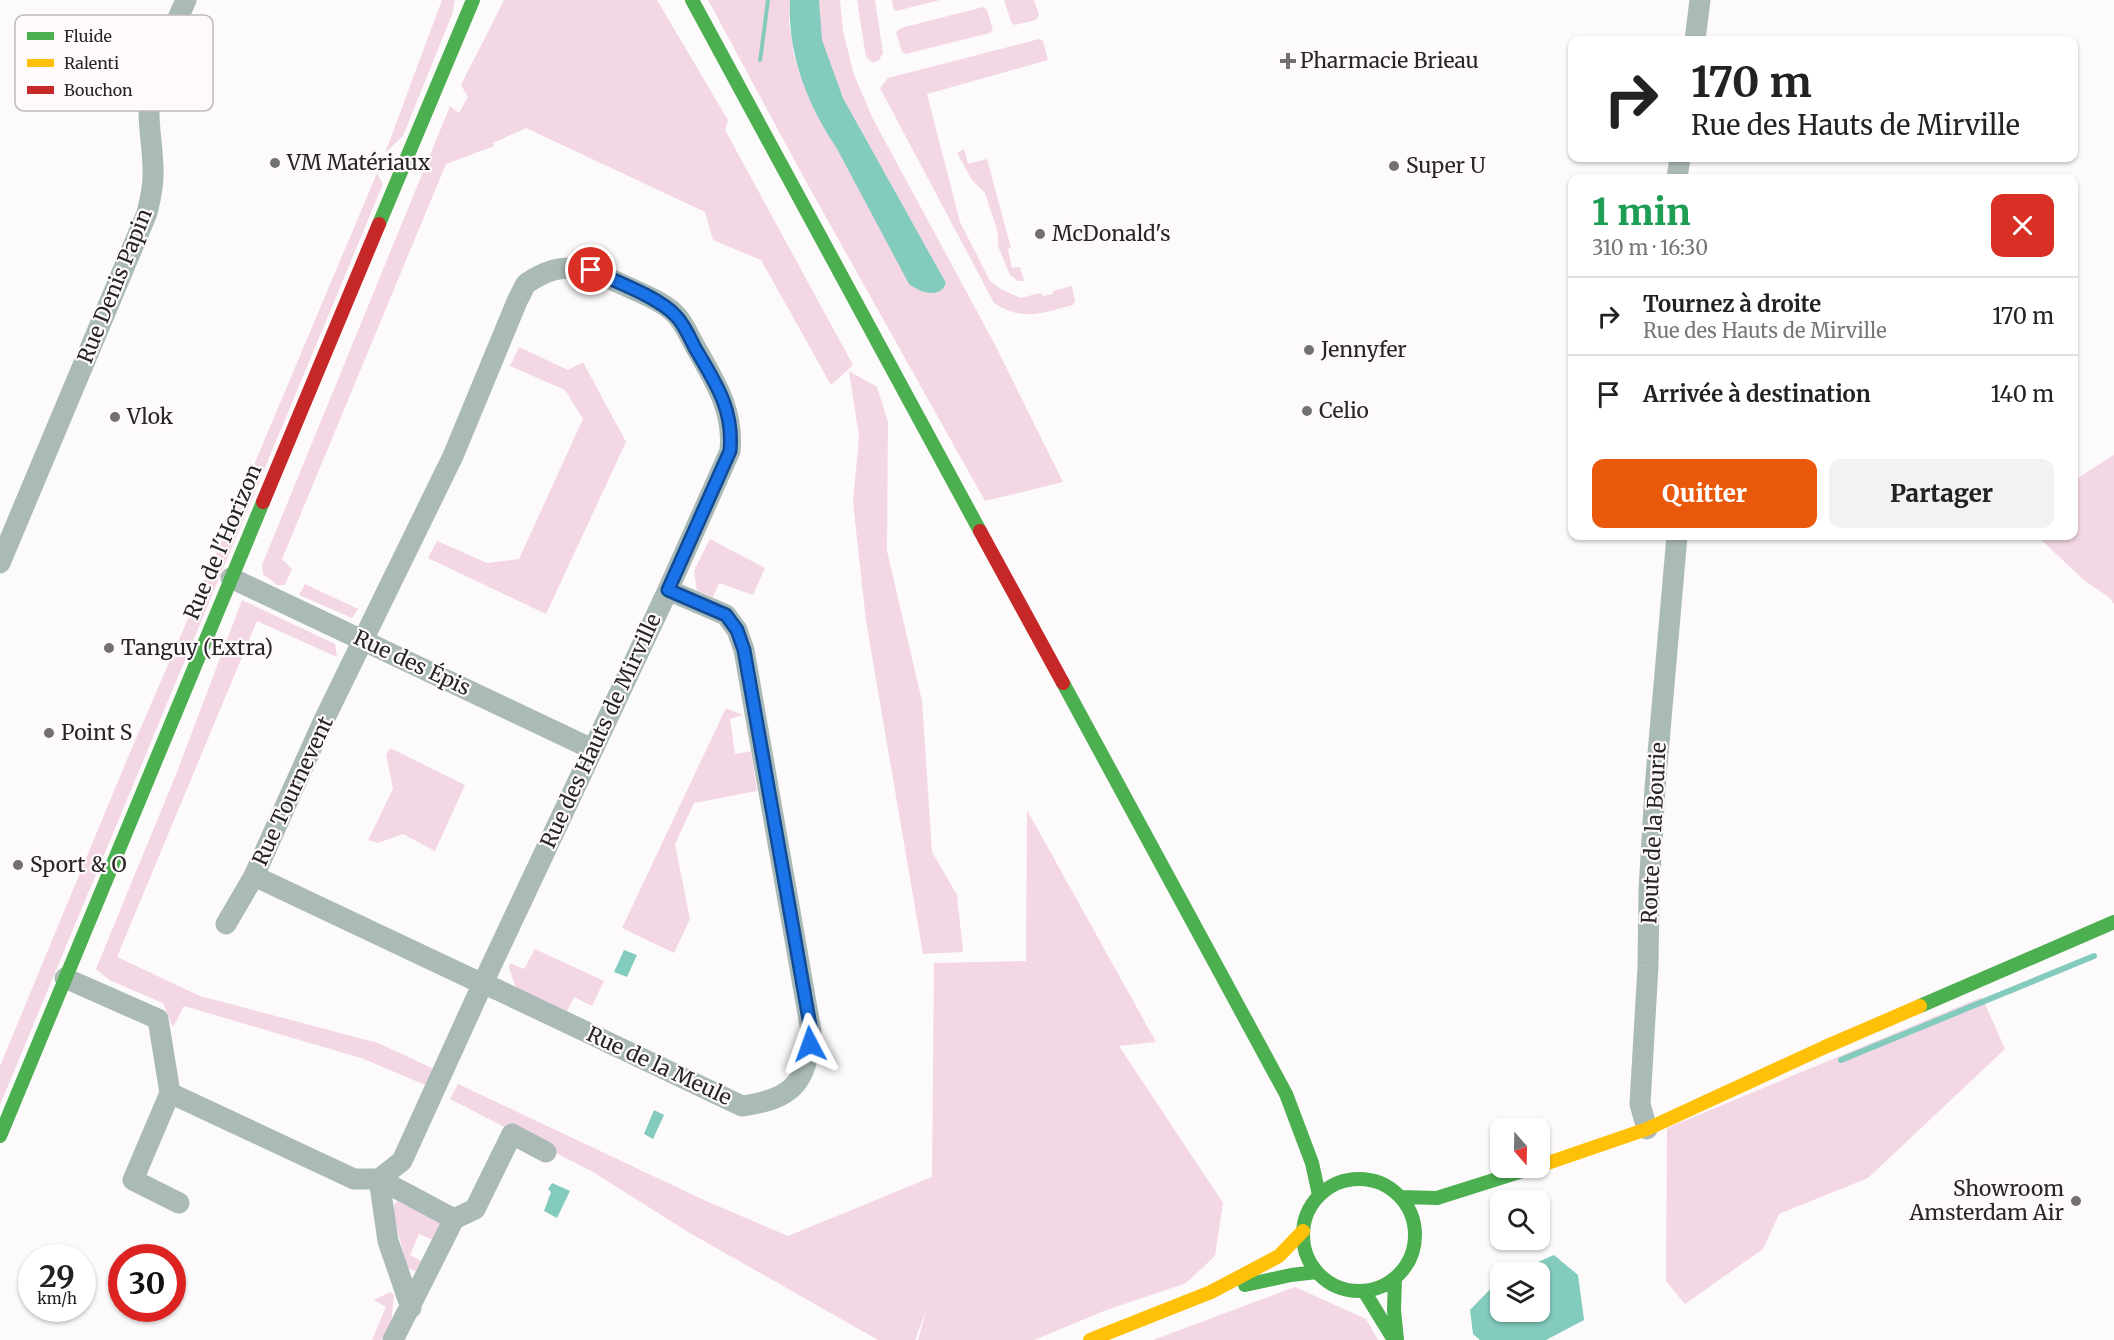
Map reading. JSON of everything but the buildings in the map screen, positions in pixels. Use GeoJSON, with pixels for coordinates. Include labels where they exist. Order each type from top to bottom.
{"type":"FeatureCollection","features":[{"type":"Feature","properties":{"kind":"main road"},"geometry":{"type":"LineString","coordinates":[[458,32],[464,0]]}},
{"type":"Feature","properties":{"kind":"main road"},"geometry":{"type":"LineString","coordinates":[[458,32],[472,0]]}},
{"type":"Feature","properties":{"kind":"main road"},"geometry":{"type":"LineString","coordinates":[[692,0],[1286,1094],[1312,1162],[1319,1195]]}},
{"type":"Feature","properties":{"kind":"main road","name":"Rue de l'Horizon"},"geometry":{"type":"LineString","coordinates":[[0,1136],[458,32]]}},
{"type":"Feature","properties":{"kind":"main road"},"geometry":{"type":"LineString","coordinates":[[1550,1160],[1643,1116],[1825,1047],[2114,922]]}},
{"type":"Feature","properties":{"kind":"main road"},"geometry":{"type":"LineString","coordinates":[[2069,943],[2114,928]]}},
{"type":"Feature","properties":{"kind":"main road"},"geometry":{"type":"LineString","coordinates":[[1695,1092],[1825,1047]]}},
{"type":"Feature","properties":{"kind":"main road"},"geometry":{"type":"LineString","coordinates":[[1286,1094],[1313,1129]]}},
{"type":"Feature","properties":{"kind":"main road"},"geometry":{"type":"LineString","coordinates":[[1550,1154],[1600,1130]]}},
{"type":"Feature","properties":{"kind":"main road"},"geometry":{"type":"LineString","coordinates":[[1350,1175],[1387,1186],[1401,1197],[1419,1227],[1407,1265],[1395,1279],[1381,1287],[1364,1291],[1346,1290],[1330,1284],[1317,1272],[1308,1260],[1303,1231],[1305,1218],[1319,1195],[1350,1175]]}},
{"type":"Feature","properties":{"kind":"main road"},"geometry":{"type":"LineString","coordinates":[[1401,1197],[1437,1198],[1501,1178]]}},
{"type":"Feature","properties":{"kind":"main road"},"geometry":{"type":"LineString","coordinates":[[1449,1209],[1503,1178]]}},
{"type":"Feature","properties":{"kind":"main road"},"geometry":{"type":"LineString","coordinates":[[1090,1340],[1211,1292],[1279,1256],[1303,1231]]}},
{"type":"Feature","properties":{"kind":"main road"},"geometry":{"type":"LineString","coordinates":[[1211,1292],[1291,1275],[1317,1272]]}},
{"type":"Feature","properties":{"kind":"main road"},"geometry":{"type":"LineString","coordinates":[[1395,1279],[1395,1340]]}},
{"type":"Feature","properties":{"kind":"main road"},"geometry":{"type":"LineString","coordinates":[[1364,1291],[1395,1340]]}},
{"type":"Feature","properties":{"kind":"street","name":"Rue Denis Papin"},"geometry":{"type":"LineString","coordinates":[[180,15],[186,0]]}},
{"type":"Feature","properties":{"kind":"street"},"geometry":{"type":"LineString","coordinates":[[1696,36],[1700,0]]}},
{"type":"Feature","properties":{"kind":"street","name":"Rue Denis Papin"},"geometry":{"type":"LineString","coordinates":[[0,563],[147,213],[153,175],[149,111]]}},
{"type":"Feature","properties":{"kind":"street","name":"Rue des Hauts de Mirville"},"geometry":{"type":"LineString","coordinates":[[364,640],[453,456],[518,299],[527,283],[548,272],[562,268],[591,270],[659,303],[677,316],[712,377],[728,412],[732,433],[730,451],[668,590],[402,1161],[379,1179]]}},
{"type":"Feature","properties":{"kind":"street","name":"Route de la Bourie"},"geometry":{"type":"LineString","coordinates":[[1643,1116],[1640,1104],[1648,966],[1650,867],[1677,540]]}},
{"type":"Feature","properties":{"kind":"street","name":"Rue des Épis"},"geometry":{"type":"LineString","coordinates":[[231,578],[592,749]]}},
{"type":"Feature","properties":{"kind":"street","name":"Rue de la Meule"},"geometry":{"type":"LineString","coordinates":[[483,983],[742,1106],[765,1103],[790,1091],[803,1075],[809,1056],[811,1031],[744,650],[737,630],[726,615],[668,590]]}},
{"type":"Feature","properties":{"kind":"street","name":"Rue Tournevent"},"geometry":{"type":"LineString","coordinates":[[364,640],[254,876],[483,983]]}},
{"type":"Feature","properties":{"kind":"street"},"geometry":{"type":"LineString","coordinates":[[226,924],[254,876]]}},
{"type":"Feature","properties":{"kind":"street"},"geometry":{"type":"LineString","coordinates":[[65,978],[158,1019],[171,1093],[133,1180],[179,1203]]}},
{"type":"Feature","properties":{"kind":"street"},"geometry":{"type":"LineString","coordinates":[[171,1093],[354,1179],[379,1179],[454,1219]]}},
{"type":"Feature","properties":{"kind":"street"},"geometry":{"type":"LineString","coordinates":[[393,1340],[454,1219],[475,1209],[512,1134],[546,1152]]}},
{"type":"Feature","properties":{"kind":"street"},"geometry":{"type":"LineString","coordinates":[[379,1179],[388,1241],[411,1308]]}},
{"type":"Feature","properties":{"kind":"shaded area"},"geometry":{"type":"Polygon","coordinates":[[[442,0],[455,0],[453,12],[403,136],[385,153],[442,0]]]}},
{"type":"Feature","properties":{"kind":"shaded area"},"geometry":{"type":"Polygon","coordinates":[[[504,0],[657,0],[728,120],[725,130],[853,365],[831,385],[761,260],[713,240],[705,212],[526,128],[493,143],[494,146],[446,164],[282,559],[292,569],[285,585],[277,585],[263,574],[262,565],[450,106],[459,113],[468,97],[461,85],[504,0]]]}},
{"type":"Feature","properties":{"kind":"shaded area"},"geometry":{"type":"Polygon","coordinates":[[[708,0],[790,0],[789,23],[794,55],[799,72],[826,132],[944,288],[946,283],[843,98],[821,40],[819,0],[840,0],[843,31],[854,75],[873,119],[993,341],[1063,482],[985,501],[804,178],[708,0]]]}},
{"type":"Feature","properties":{"kind":"shaded area"},"geometry":{"type":"Polygon","coordinates":[[[766,0],[770,0],[762,61],[758,62],[766,0]]]}},
{"type":"Feature","properties":{"kind":"shaded area"},"geometry":{"type":"Polygon","coordinates":[[[790,0],[819,0],[822,40],[843,98],[946,283],[939,291],[924,292],[909,284],[816,113],[796,58],[792,39],[790,0]]]}},
{"type":"Feature","properties":{"kind":"shaded area"},"geometry":{"type":"Polygon","coordinates":[[[857,0],[875,0],[883,53],[879,60],[873,63],[866,57],[857,0]]]}},
{"type":"Feature","properties":{"kind":"shaded area"},"geometry":{"type":"Polygon","coordinates":[[[892,0],[940,0],[896,11],[892,0]]]}},
{"type":"Feature","properties":{"kind":"shaded area"},"geometry":{"type":"Polygon","coordinates":[[[1004,0],[1034,0],[1039,15],[1036,20],[1015,25],[1011,22],[1004,0]]]}},
{"type":"Feature","properties":{"kind":"shaded area"},"geometry":{"type":"Polygon","coordinates":[[[983,7],[987,10],[993,30],[990,33],[906,54],[902,52],[896,32],[901,28],[983,7]]]}},
{"type":"Feature","properties":{"kind":"shaded area"},"geometry":{"type":"Polygon","coordinates":[[[1039,39],[1043,41],[1048,60],[927,94],[960,222],[990,281],[1020,298],[1041,293],[1043,296],[1053,294],[1053,291],[1072,286],[1075,301],[1073,305],[1042,313],[1024,314],[1005,309],[994,303],[880,88],[888,78],[1039,39]]]}},
{"type":"Feature","properties":{"kind":"shaded area"},"geometry":{"type":"Polygon","coordinates":[[[964,149],[968,164],[987,159],[1011,248],[1008,249],[1012,268],[1020,267],[1024,281],[1018,281],[1010,275],[998,246],[998,233],[985,193],[972,180],[957,153],[964,149]]]}},
{"type":"Feature","properties":{"kind":"shaded area"},"geometry":{"type":"Polygon","coordinates":[[[377,173],[383,184],[0,1105],[0,1066],[128,757],[377,173]]]}},
{"type":"Feature","properties":{"kind":"shaded area"},"geometry":{"type":"Polygon","coordinates":[[[519,347],[568,370],[583,362],[626,442],[546,614],[428,558],[437,541],[487,563],[519,559],[583,419],[565,390],[510,366],[519,347]]]}},
{"type":"Feature","properties":{"kind":"shaded area"},"geometry":{"type":"Polygon","coordinates":[[[849,371],[877,387],[888,422],[887,551],[922,701],[932,852],[957,895],[963,952],[923,954],[866,621],[853,502],[859,437],[849,371]]]}},
{"type":"Feature","properties":{"kind":"shaded area"},"geometry":{"type":"Polygon","coordinates":[[[2114,455],[2114,604],[2110,598],[2085,581],[2041,540],[2078,540],[2078,478],[2114,455]]]}},
{"type":"Feature","properties":{"kind":"shaded area"},"geometry":{"type":"Polygon","coordinates":[[[710,539],[765,568],[753,595],[719,583],[713,597],[697,591],[694,571],[710,539]]]}},
{"type":"Feature","properties":{"kind":"shaded area"},"geometry":{"type":"Polygon","coordinates":[[[305,584],[358,609],[352,618],[299,595],[305,584]]]}},
{"type":"Feature","properties":{"kind":"shaded area"},"geometry":{"type":"Polygon","coordinates":[[[242,600],[335,644],[337,657],[257,621],[117,957],[200,996],[378,1043],[434,1069],[425,1085],[364,1059],[184,1006],[173,1027],[163,1003],[109,980],[96,969],[177,772],[242,600]]]}},
{"type":"Feature","properties":{"kind":"shaded area"},"geometry":{"type":"Polygon","coordinates":[[[726,708],[743,715],[730,719],[735,754],[751,751],[757,791],[694,803],[675,844],[690,919],[674,953],[622,928],[726,708]]]}},
{"type":"Feature","properties":{"kind":"shaded area"},"geometry":{"type":"Polygon","coordinates":[[[390,748],[465,785],[435,851],[403,834],[378,843],[368,840],[393,789],[386,755],[390,748]]]}},
{"type":"Feature","properties":{"kind":"shaded area"},"geometry":{"type":"Polygon","coordinates":[[[1027,810],[1156,1042],[1119,1046],[1223,1203],[1215,1256],[1186,1283],[1104,1311],[1034,1340],[918,1340],[927,1309],[915,1340],[878,1340],[688,1232],[593,1172],[450,1099],[458,1084],[704,1200],[788,1236],[932,1177],[934,963],[1026,961],[1027,810]]]}},
{"type":"Feature","properties":{"kind":"shaded area"},"geometry":{"type":"Polygon","coordinates":[[[535,949],[604,981],[592,1006],[574,997],[567,1011],[516,988],[509,968],[510,963],[524,969],[535,949]]]}},
{"type":"Feature","properties":{"kind":"shaded area"},"geometry":{"type":"Polygon","coordinates":[[[624,950],[637,955],[627,977],[614,972],[624,950]]]}},
{"type":"Feature","properties":{"kind":"shaded area"},"geometry":{"type":"Polygon","coordinates":[[[1982,997],[2005,1049],[1868,1178],[1779,1214],[1763,1249],[1685,1304],[1666,1281],[1667,1128],[1982,997]]]}},
{"type":"Feature","properties":{"kind":"shaded area"},"geometry":{"type":"Polygon","coordinates":[[[654,1110],[664,1115],[653,1139],[644,1134],[654,1110]]]}},
{"type":"Feature","properties":{"kind":"shaded area"},"geometry":{"type":"Polygon","coordinates":[[[552,1183],[570,1191],[557,1218],[544,1211],[551,1192],[548,1189],[552,1183]]]}},
{"type":"Feature","properties":{"kind":"shaded area"},"geometry":{"type":"Polygon","coordinates":[[[397,1201],[439,1218],[441,1224],[433,1240],[419,1234],[410,1255],[423,1262],[415,1271],[407,1268],[392,1208],[397,1201]]]}},
{"type":"Feature","properties":{"kind":"shaded area"},"geometry":{"type":"Polygon","coordinates":[[[1554,1255],[1578,1275],[1584,1320],[1546,1340],[1480,1340],[1473,1334],[1470,1310],[1490,1289],[1490,1322],[1550,1322],[1550,1262],[1538,1262],[1554,1255]]]}},
{"type":"Feature","properties":{"kind":"shaded area"},"geometry":{"type":"Polygon","coordinates":[[[1295,1287],[1366,1319],[1378,1340],[1153,1340],[1295,1287]]]}},
{"type":"Feature","properties":{"kind":"shaded area"},"geometry":{"type":"Polygon","coordinates":[[[390,1292],[394,1295],[390,1332],[380,1340],[372,1340],[386,1307],[374,1300],[390,1292]]]}},
{"type":"Feature","properties":{"kind":"waterway"},"geometry":{"type":"LineString","coordinates":[[1841,1060],[2094,956]]}},
{"type":"Feature","properties":{"kind":"traffic: fast"},"geometry":{"type":"LineString","coordinates":[[379,224],[473,0]]}},
{"type":"Feature","properties":{"kind":"traffic: fast"},"geometry":{"type":"LineString","coordinates":[[692,0],[980,531]]}},
{"type":"Feature","properties":{"kind":"traffic: fast"},"geometry":{"type":"LineString","coordinates":[[0,1136],[263,502]]}},
{"type":"Feature","properties":{"kind":"traffic: fast"},"geometry":{"type":"LineString","coordinates":[[1063,683],[1286,1094],[1312,1163],[1319,1195]]}},
{"type":"Feature","properties":{"kind":"traffic: fast"},"geometry":{"type":"LineString","coordinates":[[1920,1006],[2114,922]]}},
{"type":"Feature","properties":{"kind":"traffic: fast"},"geometry":{"type":"LineString","coordinates":[[1401,1197],[1437,1198],[1500,1178]]}},
{"type":"Feature","properties":{"kind":"traffic: fast"},"geometry":{"type":"LineString","coordinates":[[1359,1179],[1380,1183],[1399,1195],[1411,1214],[1415,1235],[1411,1256],[1399,1275],[1380,1287],[1359,1291],[1338,1287],[1319,1275],[1307,1256],[1303,1235],[1307,1214],[1319,1195],[1338,1183],[1359,1179]]}},
{"type":"Feature","properties":{"kind":"traffic: fast"},"geometry":{"type":"LineString","coordinates":[[1245,1285],[1317,1272]]}},
{"type":"Feature","properties":{"kind":"traffic: fast"},"geometry":{"type":"LineString","coordinates":[[1395,1279],[1394,1310],[1397,1340]]}},
{"type":"Feature","properties":{"kind":"traffic: fast"},"geometry":{"type":"LineString","coordinates":[[1364,1291],[1394,1340]]}},
{"type":"Feature","properties":{"kind":"traffic: slow"},"geometry":{"type":"LineString","coordinates":[[1550,1162],[1647,1129],[1920,1006]]}},
{"type":"Feature","properties":{"kind":"traffic: slow"},"geometry":{"type":"LineString","coordinates":[[1090,1340],[1211,1292],[1279,1256],[1303,1231]]}},
{"type":"Feature","properties":{"kind":"traffic: jam"},"geometry":{"type":"LineString","coordinates":[[263,502],[379,224]]}},
{"type":"Feature","properties":{"kind":"traffic: jam"},"geometry":{"type":"LineString","coordinates":[[980,531],[1063,683]]}},
{"type":"Feature","properties":{"kind":"place","name":"Pharmacie Brieau"},"geometry":{"type":"Point","coordinates":[1288,61]}},
{"type":"Feature","properties":{"kind":"place","name":"VM Matériaux"},"geometry":{"type":"Point","coordinates":[275,163]}},
{"type":"Feature","properties":{"kind":"place","name":"Super U"},"geometry":{"type":"Point","coordinates":[1394,166]}},
{"type":"Feature","properties":{"kind":"place","name":"McDonald's"},"geometry":{"type":"Point","coordinates":[1040,234]}},
{"type":"Feature","properties":{"kind":"place","name":"Jennyfer"},"geometry":{"type":"Point","coordinates":[1309,350]}},
{"type":"Feature","properties":{"kind":"place","name":"Celio"},"geometry":{"type":"Point","coordinates":[1307,411]}},
{"type":"Feature","properties":{"kind":"place","name":"Vlok"},"geometry":{"type":"Point","coordinates":[115,417]}},
{"type":"Feature","properties":{"kind":"place","name":"Tanguy (Extra)"},"geometry":{"type":"Point","coordinates":[109,648]}},
{"type":"Feature","properties":{"kind":"place","name":"Point S"},"geometry":{"type":"Point","coordinates":[49,733]}},
{"type":"Feature","properties":{"kind":"place","name":"Sport & O"},"geometry":{"type":"Point","coordinates":[18,865]}},
{"type":"Feature","properties":{"kind":"place","name":"Showroom Amsterdam Air"},"geometry":{"type":"Point","coordinates":[2076,1201]}},
{"type":"Feature","properties":{"kind":"route"},"geometry":{"type":"LineString","coordinates":[[591,270],[659,303],[677,316],[722,395],[728,412],[732,433],[730,451],[668,590],[726,615],[737,630],[744,650],[811,1031],[810,1044]]}}]}
